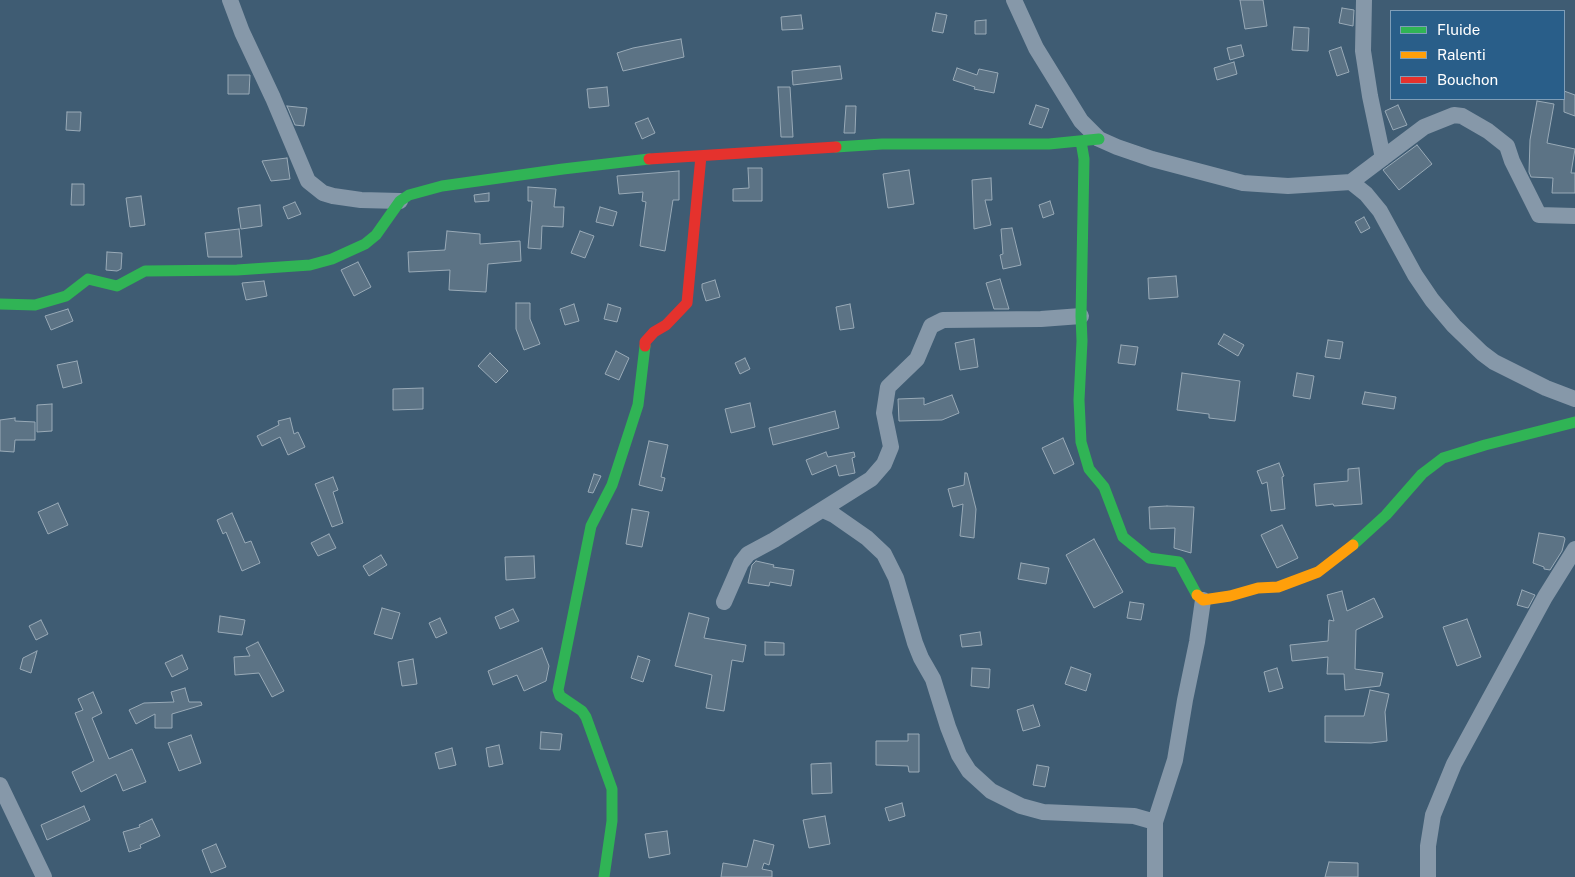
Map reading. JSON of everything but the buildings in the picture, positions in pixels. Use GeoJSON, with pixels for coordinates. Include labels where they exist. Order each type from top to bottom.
{"type":"FeatureCollection","features":[{"type":"Feature","properties":{"kind":"street"},"geometry":{"type":"LineString","coordinates":[[230,0],[242,32],[273,98],[308,181],[323,193],[333,196],[361,200],[400,201]]}},
{"type":"Feature","properties":{"kind":"street"},"geometry":{"type":"LineString","coordinates":[[1014,0],[1036,48],[1081,121],[1099,139],[1117,147],[1152,159],[1244,183],[1288,186],[1351,182],[1424,127],[1454,115],[1462,116],[1488,131],[1507,146],[1512,161],[1539,215],[1575,216]]}},
{"type":"Feature","properties":{"kind":"street"},"geometry":{"type":"LineString","coordinates":[[1364,0],[1363,51],[1383,158]]}},
{"type":"Feature","properties":{"kind":"street"},"geometry":{"type":"LineString","coordinates":[[0,304],[35,305],[66,296],[88,279],[117,286],[145,271],[237,270],[310,265],[332,259],[365,244],[376,235],[400,201],[409,195],[442,186],[563,168],[652,159],[882,144],[1049,144],[1099,139]]}},
{"type":"Feature","properties":{"kind":"street"},"geometry":{"type":"LineString","coordinates":[[1082,141],[1084,159],[1082,341],[1079,400],[1081,442],[1089,469],[1104,487],[1123,537],[1149,558],[1179,562],[1195,594],[1203,600],[1220,598],[1258,588],[1278,587],[1318,572],[1348,550],[1379,521],[1422,474],[1443,458],[1575,422]]}},
{"type":"Feature","properties":{"kind":"street"},"geometry":{"type":"LineString","coordinates":[[604,877],[612,821],[612,789],[586,717],[582,711],[560,696],[558,690],[578,582],[591,526],[612,485],[638,405],[645,342],[654,332],[666,325],[680,312],[686,303],[701,156]]}},
{"type":"Feature","properties":{"kind":"street"},"geometry":{"type":"LineString","coordinates":[[1351,182],[1366,194],[1380,211],[1414,275],[1454,326],[1494,362],[1546,388],[1575,398]]}},
{"type":"Feature","properties":{"kind":"street"},"geometry":{"type":"LineString","coordinates":[[724,602],[741,563],[748,554],[774,540],[871,479],[884,464],[891,447],[884,413],[888,387],[917,359],[931,326],[944,320],[1041,319],[1081,316]]}},
{"type":"Feature","properties":{"kind":"street"},"geometry":{"type":"LineString","coordinates":[[823,510],[834,515],[867,538],[884,554],[896,578],[915,643],[933,680],[959,755],[969,771],[991,791],[1021,806],[1043,812],[1134,816],[1155,822]]}},
{"type":"Feature","properties":{"kind":"street"},"geometry":{"type":"LineString","coordinates":[[1428,877],[1428,846],[1433,815],[1454,764],[1545,597],[1575,550]]}},
{"type":"Feature","properties":{"kind":"street"},"geometry":{"type":"LineString","coordinates":[[1154,877],[1155,822],[1175,760],[1185,700],[1198,642],[1203,600]]}},
{"type":"Feature","properties":{"kind":"street"},"geometry":{"type":"LineString","coordinates":[[0,785],[44,877]]}},
{"type":"Feature","properties":{"kind":"traffic: fast"},"geometry":{"type":"LineString","coordinates":[[836,147],[882,144],[1049,144],[1099,139]]}},
{"type":"Feature","properties":{"kind":"traffic: fast"},"geometry":{"type":"LineString","coordinates":[[1081,141],[1084,159],[1082,341],[1079,400],[1081,442],[1089,469],[1104,487],[1123,537],[1149,558],[1179,562],[1197,595]]}},
{"type":"Feature","properties":{"kind":"traffic: fast"},"geometry":{"type":"LineString","coordinates":[[0,304],[35,305],[66,296],[88,279],[117,286],[145,271],[237,270],[310,265],[332,259],[365,244],[376,235],[400,201],[409,195],[442,186],[649,159]]}},
{"type":"Feature","properties":{"kind":"traffic: fast"},"geometry":{"type":"LineString","coordinates":[[604,877],[612,821],[612,789],[586,717],[582,711],[560,696],[558,690],[591,526],[612,485],[638,405],[645,346]]}},
{"type":"Feature","properties":{"kind":"traffic: fast"},"geometry":{"type":"LineString","coordinates":[[1353,545],[1386,515],[1422,474],[1443,458],[1575,422]]}},
{"type":"Feature","properties":{"kind":"traffic: slow"},"geometry":{"type":"LineString","coordinates":[[1197,595],[1203,600],[1230,596],[1258,588],[1278,587],[1318,572],[1353,545]]}},
{"type":"Feature","properties":{"kind":"traffic: jam"},"geometry":{"type":"LineString","coordinates":[[649,159],[836,147]]}},
{"type":"Feature","properties":{"kind":"traffic: jam"},"geometry":{"type":"LineString","coordinates":[[645,346],[645,342],[654,332],[666,325],[687,303],[701,156]]}}]}
